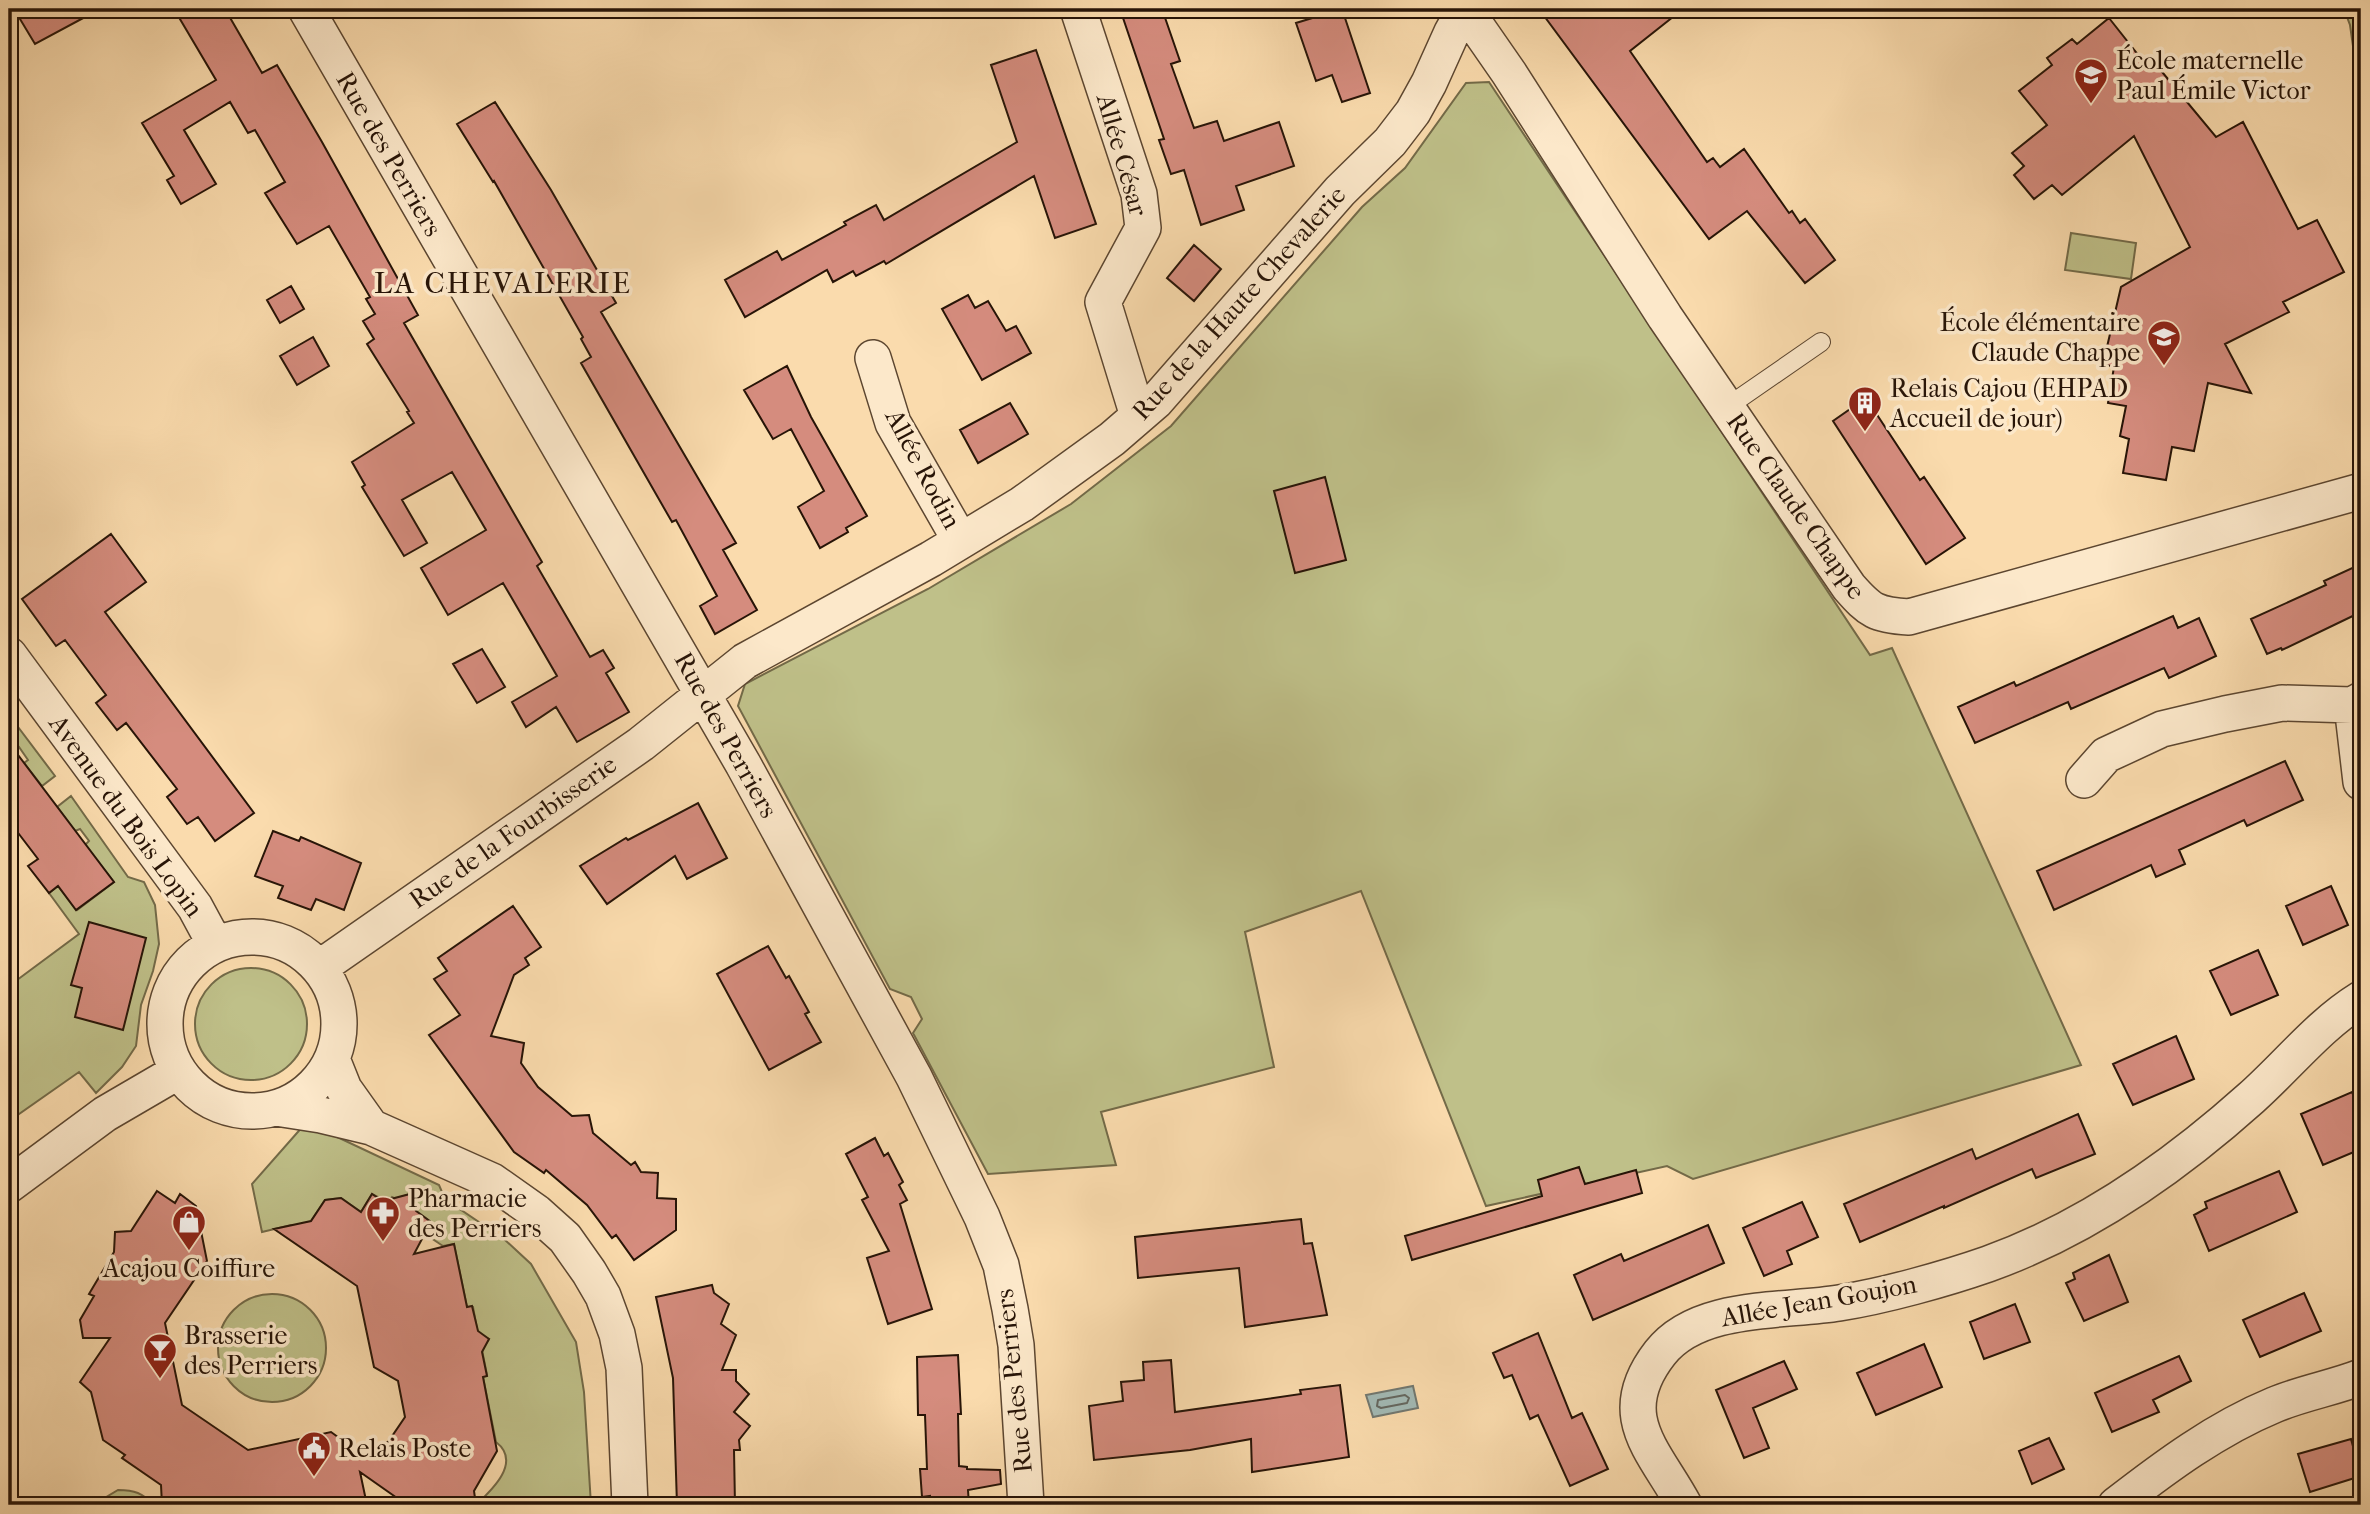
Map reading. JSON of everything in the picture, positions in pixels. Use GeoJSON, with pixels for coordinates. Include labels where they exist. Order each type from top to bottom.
{"type":"FeatureCollection","features":[{"type":"Feature","properties":{"kind":"street","name":"Rue des Perriers"},"geometry":{"type":"LineString","coordinates":[[306,9],[704,694],[914,1077],[982,1217],[996,1253],[1016,1345],[1026,1505]]}},
{"type":"Feature","properties":{"kind":"street","name":"Allée César"},"geometry":{"type":"LineString","coordinates":[[1078,9],[1139,194],[1143,228],[1104,302],[1138,416]]}},
{"type":"Feature","properties":{"kind":"street","name":"Rue de la Haute Chevalerie"},"geometry":{"type":"LineString","coordinates":[[704,694],[746,661],[1022,504],[1112,439],[1156,401],[1340,191],[1391,142],[1413,113],[1452,32],[1466,10]]}},
{"type":"Feature","properties":{"kind":"street","name":"Rue Claude Chappe"},"geometry":{"type":"LineString","coordinates":[[1466,10],[1727,407],[1849,587],[1868,608],[1888,616],[1909,617],[2361,491]]}},
{"type":"Feature","properties":{"kind":"street","name":"Allée Rodin"},"geometry":{"type":"LineString","coordinates":[[873,358],[893,423],[960,540]]}},
{"type":"Feature","properties":{"kind":"street","name":"Avenue du Bois Lopin"},"geometry":{"type":"LineString","coordinates":[[9,655],[195,907],[215,944]]}},
{"type":"Feature","properties":{"kind":"street","name":"Rue de la Fourbisserie"},"geometry":{"type":"LineString","coordinates":[[320,968],[641,744],[704,694]]}},
{"type":"Feature","properties":{"kind":"street"},"geometry":{"type":"LineString","coordinates":[[2084,780],[2106,755],[2162,729],[2225,713],[2282,703],[2357,703],[2361,782]]}},
{"type":"Feature","properties":{"kind":"street"},"geometry":{"type":"LineString","coordinates":[[243,936],[271,938],[298,949],[320,968],[332,988],[339,1012],[339,1036],[332,1059],[319,1081],[300,1098],[276,1108],[251,1112],[225,1108],[197,1093],[177,1072],[168,1053],[165,1034],[166,1006],[175,981],[192,960],[215,944],[243,936]]}},
{"type":"Feature","properties":{"kind":"street","name":"Allée Jean Goujon"},"geometry":{"type":"LineString","coordinates":[[1684,1505],[1653,1458],[1642,1433],[1638,1403],[1645,1375],[1650,1367],[1661,1351],[1685,1330],[1711,1320],[1773,1309],[1839,1303],[1912,1286],[1988,1264],[2045,1240],[2096,1214],[2204,1138],[2252,1097],[2322,1029],[2361,999]]}},
{"type":"Feature","properties":{"kind":"street"},"geometry":{"type":"LineString","coordinates":[[332,1059],[344,1089],[370,1127]]}},
{"type":"Feature","properties":{"kind":"street"},"geometry":{"type":"LineString","coordinates":[[9,1185],[105,1114],[177,1072]]}},
{"type":"Feature","properties":{"kind":"street"},"geometry":{"type":"LineString","coordinates":[[276,1108],[370,1127],[492,1181],[536,1212],[565,1238],[603,1296],[617,1334],[624,1368],[630,1505]]}},
{"type":"Feature","properties":{"kind":"street"},"geometry":{"type":"LineString","coordinates":[[2116,1505],[2165,1467],[2239,1421],[2295,1397],[2361,1377]]}},
{"type":"Feature","properties":{"kind":"lane"},"geometry":{"type":"LineString","coordinates":[[1727,407],[1821,342]]}},
{"type":"Feature","properties":{"kind":"green space"},"geometry":{"type":"Polygon","coordinates":[[[2344,9],[2361,9],[2361,102],[2350,25],[2344,9]]]}},
{"type":"Feature","properties":{"kind":"green space"},"geometry":{"type":"Polygon","coordinates":[[[1489,82],[1870,655],[1892,648],[2081,1065],[1693,1179],[1667,1166],[1486,1206],[1361,891],[1245,932],[1274,1067],[1101,1112],[1116,1165],[988,1174],[913,1033],[922,1019],[911,997],[890,989],[738,706],[745,684],[928,589],[1071,504],[1171,426],[1362,207],[1405,168],[1466,83],[1489,82]]]}},
{"type":"Feature","properties":{"kind":"green space"},"geometry":{"type":"Polygon","coordinates":[[[2071,233],[2136,243],[2131,279],[2065,270],[2071,233]]]}},
{"type":"Feature","properties":{"kind":"green space"},"geometry":{"type":"Polygon","coordinates":[[[9,715],[55,776],[42,786],[24,763],[28,760],[19,747],[14,749],[9,742],[9,715]]]}},
{"type":"Feature","properties":{"kind":"green space"},"geometry":{"type":"Polygon","coordinates":[[[71,796],[128,877],[144,882],[155,905],[159,944],[141,1005],[136,1046],[122,1067],[96,1093],[79,1072],[9,1121],[9,979],[13,983],[79,934],[49,893],[58,886],[77,910],[114,882],[85,845],[89,841],[80,829],[75,831],[57,807],[71,796]]]}},
{"type":"Feature","properties":{"kind":"green space"},"geometry":{"type":"Polygon","coordinates":[[[251,968],[273,972],[291,984],[303,1002],[307,1024],[303,1046],[291,1064],[273,1076],[251,1080],[229,1076],[211,1064],[199,1046],[195,1024],[199,1002],[211,984],[229,972],[251,968]]]}},
{"type":"Feature","properties":{"kind":"green space"},"geometry":{"type":"Polygon","coordinates":[[[304,1125],[333,1135],[439,1185],[445,1199],[504,1239],[531,1264],[576,1342],[584,1392],[591,1505],[476,1505],[502,1475],[506,1458],[496,1442],[483,1377],[487,1375],[482,1350],[489,1339],[478,1334],[473,1307],[467,1307],[454,1244],[443,1246],[425,1234],[431,1222],[411,1207],[410,1194],[398,1200],[392,1197],[388,1202],[372,1194],[361,1212],[341,1198],[325,1200],[303,1233],[291,1225],[262,1232],[252,1184],[304,1125]]]}},
{"type":"Feature","properties":{"kind":"green space"},"geometry":{"type":"Polygon","coordinates":[[[272,1294],[293,1298],[310,1310],[322,1327],[326,1348],[322,1369],[310,1386],[293,1398],[272,1402],[251,1398],[234,1386],[222,1369],[218,1348],[222,1327],[234,1310],[251,1298],[272,1294]]]}},
{"type":"Feature","properties":{"kind":"green space"},"geometry":{"type":"Polygon","coordinates":[[[118,1490],[138,1493],[154,1505],[98,1505],[118,1490]]]}},
{"type":"Feature","properties":{"kind":"water"},"geometry":{"type":"Polygon","coordinates":[[[1413,1386],[1418,1408],[1373,1417],[1366,1395],[1413,1386]]]}},
{"type":"Feature","properties":{"kind":"building"},"geometry":{"type":"Polygon","coordinates":[[[14,9],[100,9],[35,44],[14,9]]]}},
{"type":"Feature","properties":{"kind":"building"},"geometry":{"type":"Polygon","coordinates":[[[174,9],[225,9],[262,73],[277,65],[418,315],[404,323],[542,562],[537,566],[590,657],[603,650],[614,668],[606,673],[629,712],[577,742],[556,707],[526,727],[512,702],[557,676],[503,583],[448,615],[421,568],[486,530],[452,472],[402,500],[427,543],[404,556],[362,487],[365,485],[352,462],[414,423],[367,344],[374,339],[363,321],[375,314],[366,299],[370,297],[329,226],[297,244],[265,193],[285,182],[255,130],[248,133],[230,102],[184,130],[216,184],[181,204],[167,180],[174,176],[142,123],[216,80],[174,9]]]}},
{"type":"Feature","properties":{"kind":"building"},"geometry":{"type":"Polygon","coordinates":[[[1120,9],[1162,9],[1180,61],[1171,64],[1194,128],[1217,121],[1224,141],[1279,122],[1294,166],[1236,186],[1244,210],[1201,225],[1184,170],[1171,174],[1159,140],[1164,139],[1120,9]]]}},
{"type":"Feature","properties":{"kind":"building"},"geometry":{"type":"Polygon","coordinates":[[[1342,9],[1370,93],[1342,102],[1332,75],[1316,81],[1296,23],[1342,9]]]}},
{"type":"Feature","properties":{"kind":"building"},"geometry":{"type":"Polygon","coordinates":[[[1539,9],[1683,9],[1630,51],[1707,162],[1713,158],[1720,167],[1744,149],[1789,213],[1792,211],[1800,223],[1805,219],[1835,260],[1805,283],[1747,211],[1709,239],[1539,9]]]}},
{"type":"Feature","properties":{"kind":"building"},"geometry":{"type":"Polygon","coordinates":[[[2109,18],[2147,66],[2153,61],[2216,137],[2243,122],[2298,229],[2317,220],[2344,272],[2283,302],[2289,312],[2225,344],[2251,393],[2208,383],[2194,451],[2172,447],[2166,480],[2123,473],[2129,439],[2120,436],[2126,406],[2108,403],[2114,367],[2103,364],[2121,287],[2190,247],[2134,136],[2062,195],[2052,185],[2034,199],[2014,175],[2024,166],[2012,153],[2047,125],[2019,91],[2052,65],[2047,58],[2072,39],[2077,44],[2109,18]]]}},
{"type":"Feature","properties":{"kind":"building"},"geometry":{"type":"Polygon","coordinates":[[[1036,50],[1096,224],[1055,238],[1034,176],[886,264],[884,261],[856,276],[853,271],[833,282],[827,270],[745,317],[725,280],[777,251],[782,260],[846,225],[844,222],[876,205],[884,220],[1017,142],[991,65],[1036,50]]]}},
{"type":"Feature","properties":{"kind":"building"},"geometry":{"type":"Polygon","coordinates":[[[495,102],[551,190],[616,303],[601,312],[736,543],[723,550],[757,610],[715,634],[700,606],[717,596],[676,520],[672,522],[581,363],[591,357],[581,339],[583,337],[494,181],[457,124],[495,102]]]}},
{"type":"Feature","properties":{"kind":"building"},"geometry":{"type":"Polygon","coordinates":[[[1194,245],[1221,269],[1194,301],[1167,278],[1194,245]]]}},
{"type":"Feature","properties":{"kind":"building"},"geometry":{"type":"Polygon","coordinates":[[[291,286],[304,309],[280,323],[267,300],[291,286]]]}},
{"type":"Feature","properties":{"kind":"building"},"geometry":{"type":"Polygon","coordinates":[[[968,295],[975,308],[988,301],[1006,331],[1016,326],[1031,353],[982,380],[942,309],[968,295]]]}},
{"type":"Feature","properties":{"kind":"building"},"geometry":{"type":"Polygon","coordinates":[[[313,337],[329,366],[297,385],[280,356],[313,337]]]}},
{"type":"Feature","properties":{"kind":"building"},"geometry":{"type":"Polygon","coordinates":[[[787,366],[811,417],[867,516],[846,528],[848,532],[820,548],[798,507],[824,491],[791,429],[773,439],[744,390],[787,366]]]}},
{"type":"Feature","properties":{"kind":"building"},"geometry":{"type":"Polygon","coordinates":[[[1866,398],[1920,480],[1924,477],[1965,538],[1926,564],[1833,421],[1866,398]]]}},
{"type":"Feature","properties":{"kind":"building"},"geometry":{"type":"Polygon","coordinates":[[[1010,403],[1028,434],[978,463],[960,430],[1010,403]]]}},
{"type":"Feature","properties":{"kind":"building"},"geometry":{"type":"Polygon","coordinates":[[[1325,477],[1346,560],[1295,573],[1274,491],[1325,477]]]}},
{"type":"Feature","properties":{"kind":"building"},"geometry":{"type":"Polygon","coordinates":[[[111,534],[146,582],[105,612],[254,813],[215,841],[198,817],[187,824],[167,797],[177,789],[126,723],[117,730],[96,703],[106,695],[65,640],[56,646],[22,599],[111,534]]]}},
{"type":"Feature","properties":{"kind":"building"},"geometry":{"type":"Polygon","coordinates":[[[2361,564],[2361,612],[2282,650],[2281,648],[2267,654],[2251,619],[2326,585],[2324,581],[2361,564]]]}},
{"type":"Feature","properties":{"kind":"building"},"geometry":{"type":"Polygon","coordinates":[[[2173,616],[2178,628],[2199,618],[2216,656],[2169,678],[2164,668],[2071,709],[2068,702],[1975,743],[1958,707],[2014,682],[2016,686],[2173,616]]]}},
{"type":"Feature","properties":{"kind":"building"},"geometry":{"type":"Polygon","coordinates":[[[482,649],[505,687],[477,703],[453,664],[482,649]]]}},
{"type":"Feature","properties":{"kind":"building"},"geometry":{"type":"Polygon","coordinates":[[[9,743],[114,882],[76,910],[58,886],[49,893],[28,866],[38,859],[9,821],[9,743]]]}},
{"type":"Feature","properties":{"kind":"building"},"geometry":{"type":"Polygon","coordinates":[[[2285,761],[2303,800],[2247,826],[2244,820],[2179,850],[2185,864],[2156,877],[2151,865],[2054,910],[2037,871],[2285,761]]]}},
{"type":"Feature","properties":{"kind":"building"},"geometry":{"type":"Polygon","coordinates":[[[698,803],[727,858],[687,879],[675,856],[607,904],[580,866],[626,838],[628,840],[698,803]]]}},
{"type":"Feature","properties":{"kind":"building"},"geometry":{"type":"Polygon","coordinates":[[[273,831],[299,841],[301,837],[361,863],[344,910],[316,899],[311,910],[278,898],[283,886],[255,876],[273,831]]]}},
{"type":"Feature","properties":{"kind":"building"},"geometry":{"type":"Polygon","coordinates":[[[2331,886],[2348,925],[2303,945],[2286,906],[2331,886]]]}},
{"type":"Feature","properties":{"kind":"building"},"geometry":{"type":"Polygon","coordinates":[[[513,906],[541,947],[525,958],[529,965],[514,975],[491,1036],[524,1043],[521,1063],[538,1087],[572,1116],[589,1115],[593,1133],[631,1165],[635,1162],[641,1172],[658,1173],[657,1198],[676,1199],[676,1230],[634,1260],[616,1235],[612,1238],[587,1205],[546,1170],[544,1173],[514,1152],[429,1035],[460,1015],[434,979],[447,971],[438,958],[513,906]]]}},
{"type":"Feature","properties":{"kind":"building"},"geometry":{"type":"Polygon","coordinates":[[[89,922],[146,938],[123,1030],[75,1017],[82,988],[71,985],[89,922]]]}},
{"type":"Feature","properties":{"kind":"building"},"geometry":{"type":"Polygon","coordinates":[[[768,946],[809,1012],[805,1014],[821,1042],[769,1070],[717,974],[768,946]]]}},
{"type":"Feature","properties":{"kind":"building"},"geometry":{"type":"Polygon","coordinates":[[[2258,950],[2278,995],[2231,1015],[2210,971],[2258,950]]]}},
{"type":"Feature","properties":{"kind":"building"},"geometry":{"type":"Polygon","coordinates":[[[2176,1036],[2194,1079],[2133,1105],[2113,1064],[2176,1036]]]}},
{"type":"Feature","properties":{"kind":"building"},"geometry":{"type":"Polygon","coordinates":[[[2352,1092],[2361,1114],[2361,1149],[2323,1165],[2301,1114],[2352,1092]]]}},
{"type":"Feature","properties":{"kind":"building"},"geometry":{"type":"Polygon","coordinates":[[[2078,1114],[2095,1154],[2036,1178],[2032,1169],[1860,1242],[1844,1204],[1972,1149],[1976,1159],[2078,1114]]]}},
{"type":"Feature","properties":{"kind":"building"},"geometry":{"type":"Polygon","coordinates":[[[875,1138],[884,1156],[888,1153],[903,1182],[899,1185],[907,1200],[900,1204],[932,1309],[888,1324],[867,1258],[889,1251],[862,1200],[868,1197],[846,1154],[875,1138]]]}},
{"type":"Feature","properties":{"kind":"building"},"geometry":{"type":"Polygon","coordinates":[[[1579,1167],[1585,1184],[1636,1170],[1642,1193],[1412,1260],[1405,1236],[1542,1196],[1538,1180],[1579,1167]]]}},
{"type":"Feature","properties":{"kind":"building"},"geometry":{"type":"Polygon","coordinates":[[[2279,1171],[2297,1212],[2209,1251],[2194,1215],[2207,1208],[2205,1202],[2279,1171]]]}},
{"type":"Feature","properties":{"kind":"building"},"geometry":{"type":"Polygon","coordinates":[[[157,1191],[175,1203],[180,1194],[196,1206],[207,1261],[165,1323],[182,1405],[248,1450],[331,1432],[353,1448],[388,1442],[405,1417],[398,1381],[374,1367],[357,1286],[274,1229],[311,1221],[325,1200],[341,1198],[361,1212],[372,1194],[387,1204],[391,1199],[410,1194],[416,1211],[431,1222],[414,1254],[454,1244],[467,1307],[472,1306],[478,1331],[489,1339],[482,1352],[487,1376],[483,1377],[497,1451],[474,1491],[476,1505],[407,1505],[360,1472],[367,1505],[197,1505],[187,1498],[162,1505],[161,1485],[122,1458],[125,1455],[103,1440],[91,1392],[80,1382],[110,1338],[83,1338],[80,1320],[94,1296],[89,1294],[114,1252],[115,1232],[131,1231],[157,1191]]]}},
{"type":"Feature","properties":{"kind":"building"},"geometry":{"type":"Polygon","coordinates":[[[1802,1202],[1818,1237],[1787,1251],[1792,1264],[1764,1276],[1743,1228],[1802,1202]]]}},
{"type":"Feature","properties":{"kind":"building"},"geometry":{"type":"Polygon","coordinates":[[[1301,1219],[1304,1244],[1312,1243],[1327,1315],[1245,1327],[1239,1268],[1138,1278],[1135,1237],[1301,1219]]]}},
{"type":"Feature","properties":{"kind":"building"},"geometry":{"type":"Polygon","coordinates":[[[1708,1225],[1724,1263],[1593,1320],[1574,1275],[1621,1254],[1624,1261],[1708,1225]]]}},
{"type":"Feature","properties":{"kind":"building"},"geometry":{"type":"Polygon","coordinates":[[[2109,1255],[2128,1302],[2084,1321],[2066,1283],[2075,1279],[2073,1273],[2109,1255]]]}},
{"type":"Feature","properties":{"kind":"building"},"geometry":{"type":"Polygon","coordinates":[[[712,1285],[714,1293],[729,1304],[721,1324],[736,1335],[722,1370],[736,1370],[736,1381],[749,1394],[734,1412],[750,1426],[739,1440],[740,1450],[734,1450],[735,1505],[677,1505],[673,1378],[656,1297],[712,1285]]]}},
{"type":"Feature","properties":{"kind":"building"},"geometry":{"type":"Polygon","coordinates":[[[2304,1293],[2321,1331],[2260,1357],[2243,1320],[2304,1293]]]}},
{"type":"Feature","properties":{"kind":"building"},"geometry":{"type":"Polygon","coordinates":[[[2015,1304],[2030,1342],[1984,1359],[1970,1322],[2015,1304]]]}},
{"type":"Feature","properties":{"kind":"building"},"geometry":{"type":"Polygon","coordinates":[[[1538,1333],[1572,1418],[1582,1413],[1608,1469],[1570,1486],[1538,1415],[1530,1419],[1512,1375],[1504,1378],[1493,1353],[1538,1333]]]}},
{"type":"Feature","properties":{"kind":"building"},"geometry":{"type":"Polygon","coordinates":[[[1924,1344],[1942,1387],[1876,1415],[1857,1373],[1924,1344]]]}},
{"type":"Feature","properties":{"kind":"building"},"geometry":{"type":"Polygon","coordinates":[[[958,1355],[961,1414],[958,1414],[959,1466],[967,1469],[1000,1470],[1001,1484],[968,1490],[969,1505],[930,1505],[930,1496],[922,1497],[920,1469],[927,1469],[925,1415],[918,1415],[917,1357],[958,1355]]]}},
{"type":"Feature","properties":{"kind":"building"},"geometry":{"type":"Polygon","coordinates":[[[2179,1356],[2191,1381],[2153,1400],[2159,1412],[2112,1432],[2095,1393],[2179,1356]]]}},
{"type":"Feature","properties":{"kind":"building"},"geometry":{"type":"Polygon","coordinates":[[[1171,1360],[1175,1412],[1301,1394],[1300,1390],[1340,1385],[1349,1457],[1252,1472],[1251,1439],[1190,1450],[1094,1460],[1089,1406],[1123,1401],[1121,1382],[1144,1380],[1143,1362],[1171,1360]]]}},
{"type":"Feature","properties":{"kind":"building"},"geometry":{"type":"Polygon","coordinates":[[[1784,1361],[1797,1389],[1753,1408],[1769,1448],[1744,1458],[1716,1390],[1784,1361]]]}},
{"type":"Feature","properties":{"kind":"building"},"geometry":{"type":"Polygon","coordinates":[[[2049,1438],[2064,1469],[2032,1484],[2019,1451],[2049,1438]]]}},
{"type":"Feature","properties":{"kind":"building"},"geometry":{"type":"Polygon","coordinates":[[[2351,1439],[2361,1476],[2310,1492],[2298,1454],[2351,1439]]]}},
{"type":"Feature","properties":{"kind":"place","name":"École maternelle Paul Émile Victor"},"geometry":{"type":"Point","coordinates":[2091,105]}},
{"type":"Feature","properties":{"kind":"place","name":"École élémentaire Claude Chappe"},"geometry":{"type":"Point","coordinates":[2164,367]}},
{"type":"Feature","properties":{"kind":"place","name":"Relais Cajou (EHPAD Accueil de jour)"},"geometry":{"type":"Point","coordinates":[1865,433]}},
{"type":"Feature","properties":{"kind":"place","name":"Pharmacie des Perriers"},"geometry":{"type":"Point","coordinates":[383,1243]}},
{"type":"Feature","properties":{"kind":"place","name":"Acajou Coiffure"},"geometry":{"type":"Point","coordinates":[189,1252]}},
{"type":"Feature","properties":{"kind":"place","name":"Brasserie des Perriers"},"geometry":{"type":"Point","coordinates":[160,1380]}},
{"type":"Feature","properties":{"kind":"place","name":"Relais Poste"},"geometry":{"type":"Point","coordinates":[314,1478]}},
{"type":"Feature","properties":{"kind":"district","name":"LA CHEVALERIE"},"geometry":{"type":"Point","coordinates":[503,283]}}]}
